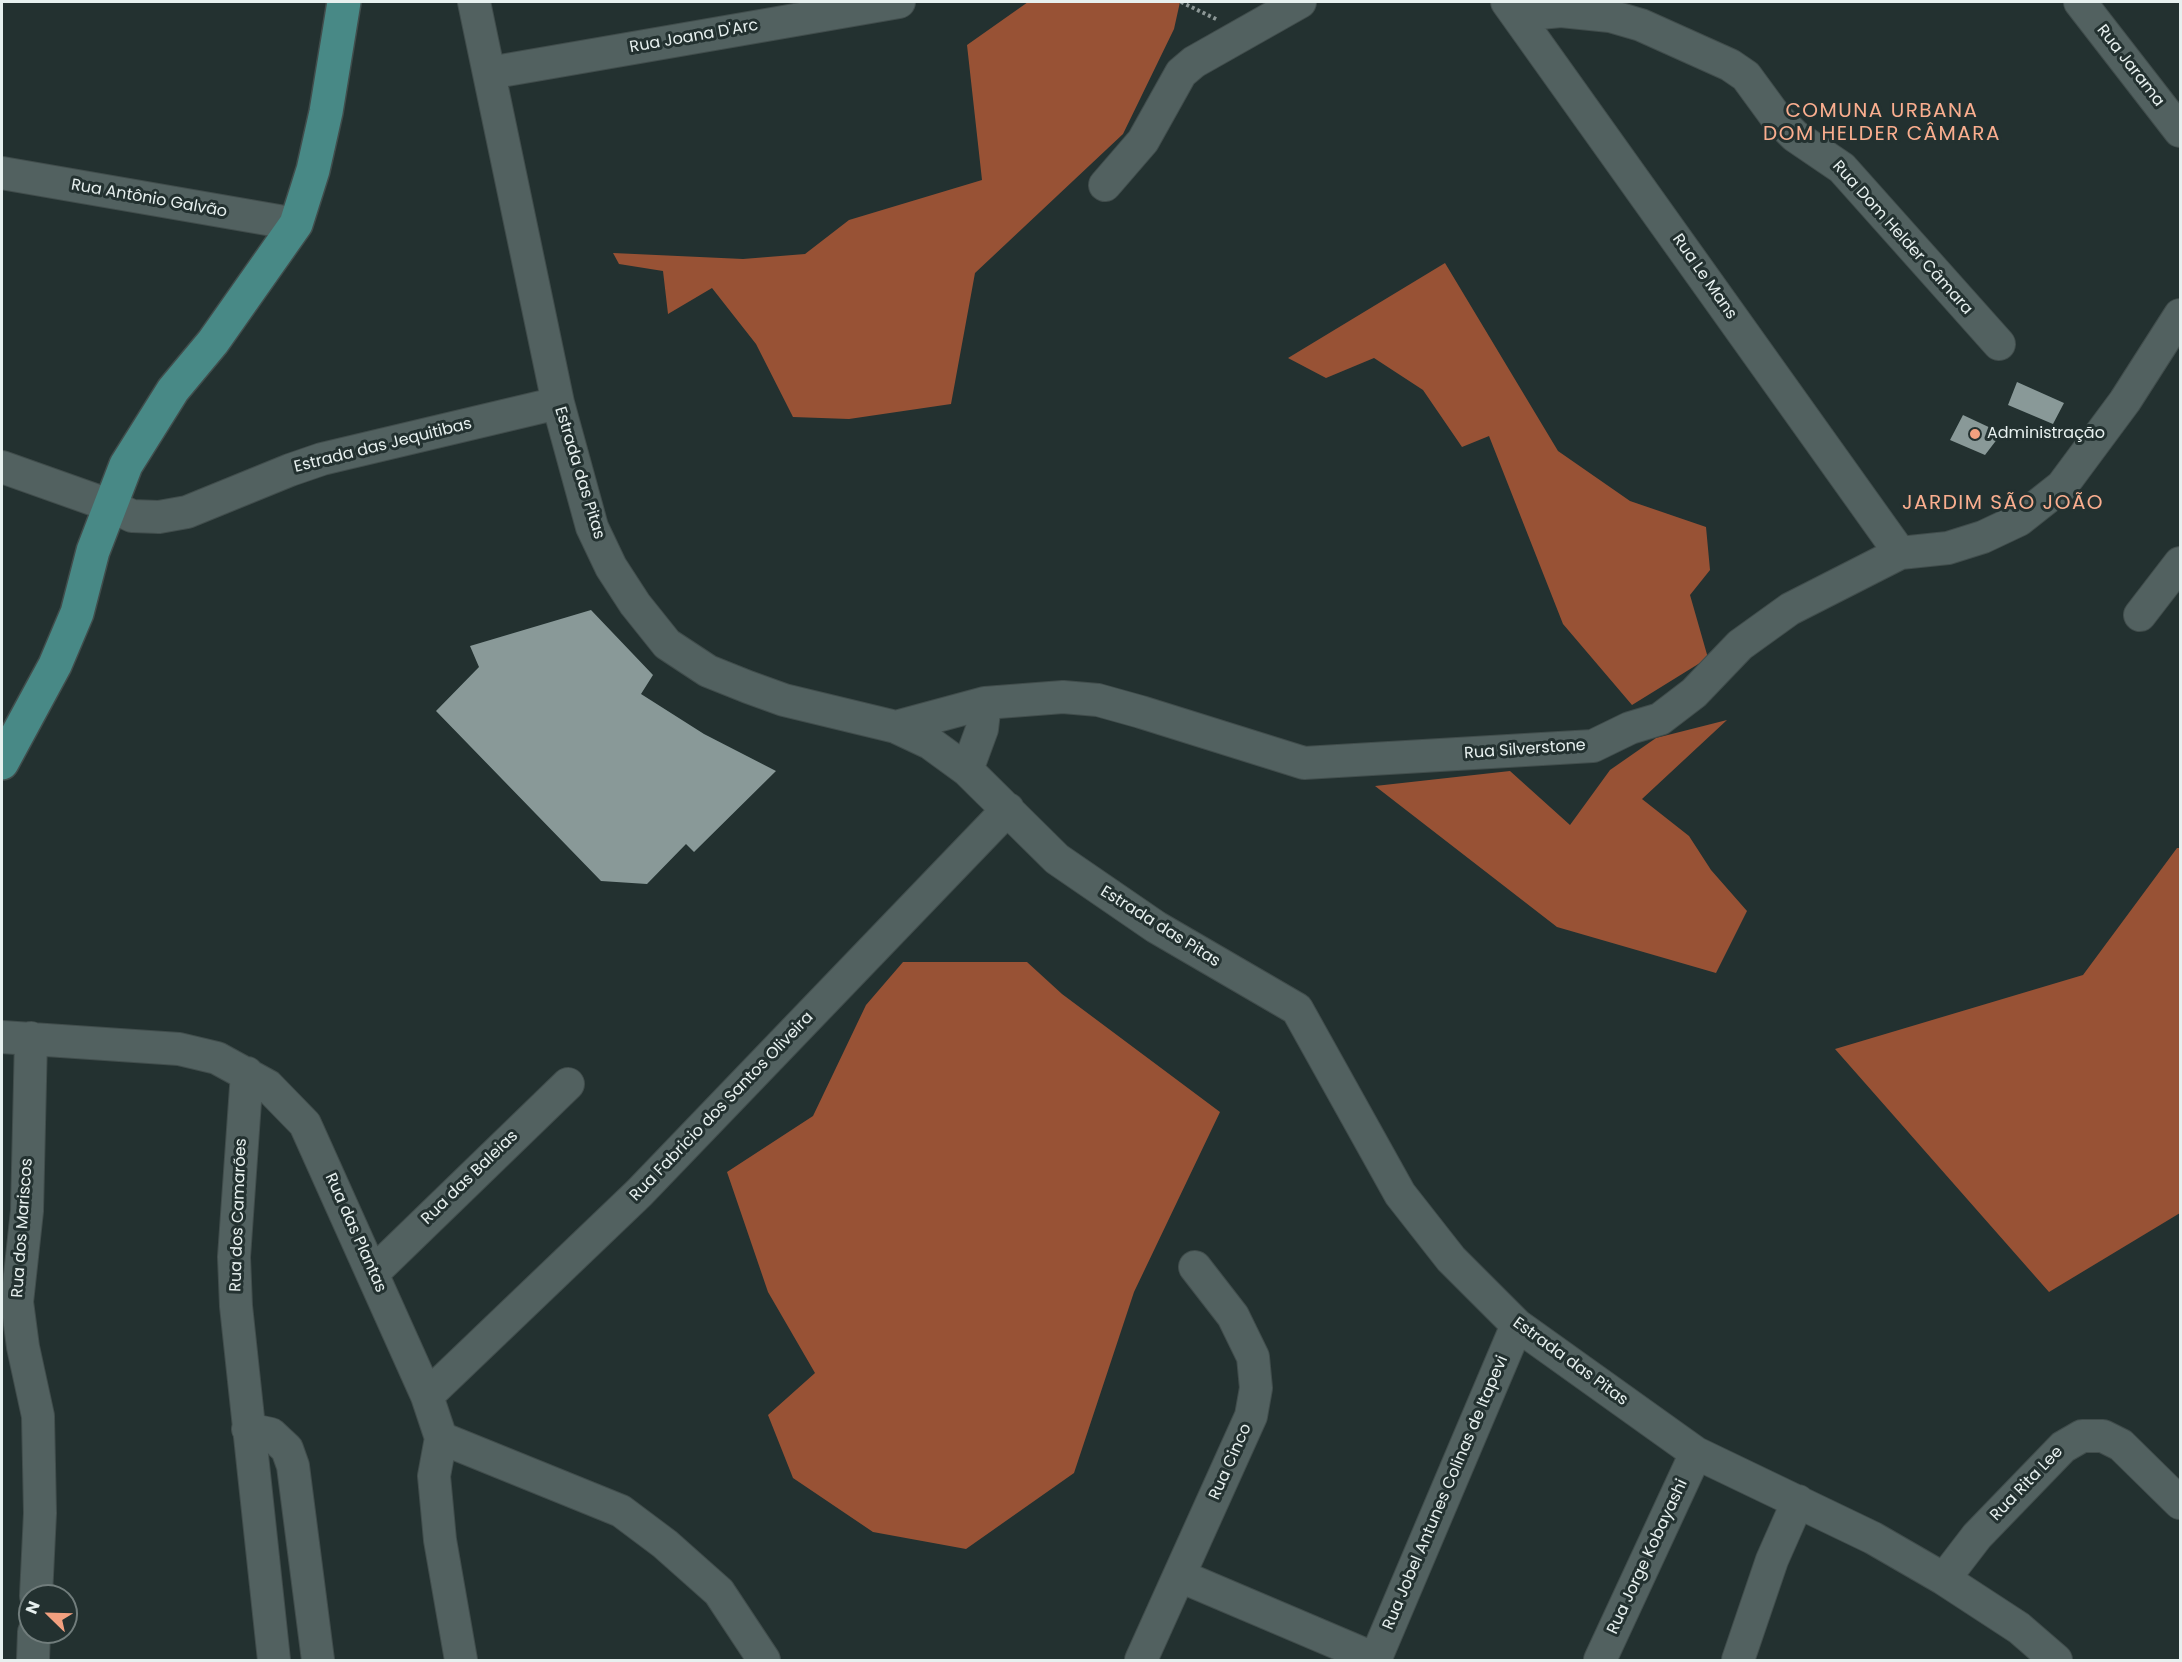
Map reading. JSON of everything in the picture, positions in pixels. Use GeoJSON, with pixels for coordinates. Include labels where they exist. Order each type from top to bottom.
{"type":"FeatureCollection","features":[{"type":"Feature","properties":{"kind":"main road"},"geometry":{"type":"LineString","coordinates":[[2,763],[55,665],[77,613],[109,505],[126,465],[173,390],[213,342],[296,224],[313,170],[326,112],[344,2]]}},
{"type":"Feature","properties":{"kind":"street"},"geometry":{"type":"LineString","coordinates":[[474,2],[489,73]]}},
{"type":"Feature","properties":{"kind":"street","name":"Rua Joana D'Arc"},"geometry":{"type":"LineString","coordinates":[[489,73],[899,2]]}},
{"type":"Feature","properties":{"kind":"street"},"geometry":{"type":"LineString","coordinates":[[1106,185],[1143,141],[1181,73],[1194,62],[1300,2]]}},
{"type":"Feature","properties":{"kind":"street","name":"Rua Jarama"},"geometry":{"type":"LineString","coordinates":[[2080,2],[2181,131]]}},
{"type":"Feature","properties":{"kind":"street","name":"Rua Dom Helder Câmara"},"geometry":{"type":"LineString","coordinates":[[1512,8],[1610,16],[1641,25],[1730,64],[1746,76],[1776,117],[1795,136],[1842,168],[1999,344]]}},
{"type":"Feature","properties":{"kind":"street","name":"Rua Le Mans"},"geometry":{"type":"LineString","coordinates":[[1512,8],[1900,554]]}},
{"type":"Feature","properties":{"kind":"street","name":"Estrada das Pitas"},"geometry":{"type":"LineString","coordinates":[[489,73],[558,403],[592,527],[611,567],[635,604],[667,644],[708,671],[784,700],[896,727],[930,743],[968,770],[1057,860],[1156,927],[1297,1010],[1401,1194],[1451,1259],[1517,1325],[1696,1453],[1873,1538],[1944,1579],[2019,1628],[2056,1660]]}},
{"type":"Feature","properties":{"kind":"street","name":"Rua Antônio Galvão"},"geometry":{"type":"LineString","coordinates":[[2,173],[296,224]]}},
{"type":"Feature","properties":{"kind":"street","name":"Rua Silverstone"},"geometry":{"type":"LineString","coordinates":[[896,727],[985,703],[1064,697],[1098,700],[1304,764],[1593,746],[1630,728],[1660,718],[1694,693],[1740,645],[1790,609],[1900,554],[1948,548],[1983,537],[2019,520],[2062,486],[2125,401],[2181,315]]}},
{"type":"Feature","properties":{"kind":"street","name":"Estrada das Jequitibas"},"geometry":{"type":"LineString","coordinates":[[2,467],[109,505],[132,516],[159,517],[187,512],[322,459],[558,403]]}},
{"type":"Feature","properties":{"kind":"street"},"geometry":{"type":"LineString","coordinates":[[2140,615],[2181,563]]}},
{"type":"Feature","properties":{"kind":"street"},"geometry":{"type":"LineString","coordinates":[[968,770],[982,729],[985,703]]}},
{"type":"Feature","properties":{"kind":"street","name":"Rua Fabricio dos Santos Oliveira"},"geometry":{"type":"LineString","coordinates":[[427,1396],[639,1194],[1008,809]]}},
{"type":"Feature","properties":{"kind":"street","name":"Rua das Plantas"},"geometry":{"type":"LineString","coordinates":[[16,1037],[180,1049],[217,1058],[268,1086],[306,1124],[427,1396],[441,1438],[434,1476],[440,1540],[461,1660]]}},
{"type":"Feature","properties":{"kind":"street","name":"Rua dos Mariscos"},"geometry":{"type":"LineString","coordinates":[[16,1037],[27,1211],[17,1302],[23,1347],[38,1416],[40,1513],[37,1584]]}},
{"type":"Feature","properties":{"kind":"street","name":"Rua dos Camarões"},"geometry":{"type":"LineString","coordinates":[[247,1073],[234,1257],[248,1429],[274,1660]]}},
{"type":"Feature","properties":{"kind":"street","name":"Rua das Baleias"},"geometry":{"type":"LineString","coordinates":[[373,1273],[568,1084]]}},
{"type":"Feature","properties":{"kind":"street","name":"Rua Cinco"},"geometry":{"type":"LineString","coordinates":[[1142,1660],[1251,1416],[1256,1388],[1252,1357],[1233,1316],[1195,1267]]}},
{"type":"Feature","properties":{"kind":"street","name":"Rua Jobel Antunes Colinas de Itapevi"},"geometry":{"type":"LineString","coordinates":[[1375,1660],[1517,1325]]}},
{"type":"Feature","properties":{"kind":"street"},"geometry":{"type":"LineString","coordinates":[[248,1429],[271,1434],[287,1449],[293,1466],[318,1660]]}},
{"type":"Feature","properties":{"kind":"street","name":"Rua Rita Lee"},"geometry":{"type":"LineString","coordinates":[[1944,1579],[1977,1536],[2063,1447],[2082,1436],[2103,1436],[2121,1445],[2181,1503]]}},
{"type":"Feature","properties":{"kind":"street"},"geometry":{"type":"LineString","coordinates":[[441,1438],[621,1511],[665,1544],[719,1592],[764,1660]]}},
{"type":"Feature","properties":{"kind":"street","name":"Rua Jorge Kobayashi"},"geometry":{"type":"LineString","coordinates":[[1600,1660],[1696,1453]]}},
{"type":"Feature","properties":{"kind":"street"},"geometry":{"type":"LineString","coordinates":[[1738,1660],[1772,1560],[1798,1501]]}},
{"type":"Feature","properties":{"kind":"street"},"geometry":{"type":"LineString","coordinates":[[1180,1576],[1375,1660]]}},
{"type":"Feature","properties":{"kind":"street"},"geometry":{"type":"LineString","coordinates":[[33,1660],[34,1644]]}},
{"type":"Feature","properties":{"kind":"path"},"geometry":{"type":"LineString","coordinates":[[1181,2],[1192,4],[1244,34]]}},
{"type":"Feature","properties":{"kind":"shaded area"},"geometry":{"type":"Polygon","coordinates":[[[1028,2],[1180,2],[1174,29],[1123,134],[975,273],[951,404],[849,419],[793,417],[756,344],[712,288],[668,314],[663,271],[619,264],[613,253],[743,259],[805,254],[849,220],[982,180],[967,45],[1028,2]]]}},
{"type":"Feature","properties":{"kind":"shaded area"},"geometry":{"type":"Polygon","coordinates":[[[1445,263],[1558,451],[1630,501],[1706,527],[1710,570],[1690,595],[1708,658],[1632,705],[1563,624],[1489,436],[1462,447],[1423,390],[1374,358],[1326,378],[1288,358],[1445,263]]]}},
{"type":"Feature","properties":{"kind":"shaded area"},"geometry":{"type":"Polygon","coordinates":[[[1727,720],[1642,799],[1689,836],[1711,870],[1747,911],[1716,973],[1557,927],[1375,786],[1510,771],[1570,825],[1610,770],[1656,738],[1727,720]]]}},
{"type":"Feature","properties":{"kind":"shaded area"},"geometry":{"type":"Polygon","coordinates":[[[2177,848],[2180,848],[2180,1213],[2049,1292],[1835,1049],[2083,975],[2177,848]]]}},
{"type":"Feature","properties":{"kind":"shaded area"},"geometry":{"type":"Polygon","coordinates":[[[903,962],[1027,962],[1062,994],[1220,1112],[1134,1292],[1074,1473],[966,1549],[873,1532],[793,1478],[768,1415],[815,1373],[768,1292],[727,1172],[813,1116],[866,1005],[903,962]]]}},
{"type":"Feature","properties":{"kind":"building"},"geometry":{"type":"Polygon","coordinates":[[[2017,382],[2064,403],[2053,424],[2008,405],[2017,382]]]}},
{"type":"Feature","properties":{"kind":"building","name":"Administração"},"geometry":{"type":"Polygon","coordinates":[[[1963,415],[1995,430],[1998,438],[1985,455],[1950,440],[1963,415]]]}},
{"type":"Feature","properties":{"kind":"building"},"geometry":{"type":"Polygon","coordinates":[[[591,610],[653,675],[641,694],[704,734],[776,771],[694,852],[686,844],[647,884],[601,881],[436,711],[479,667],[470,646],[591,610]]]}},
{"type":"Feature","properties":{"kind":"place","name":"Administração"},"geometry":{"type":"Point","coordinates":[1975,434]}},
{"type":"Feature","properties":{"kind":"district","name":"COMUNA URBANA DOM HELDER CÂMARA"},"geometry":{"type":"Point","coordinates":[1882,124]}},
{"type":"Feature","properties":{"kind":"district","name":"JARDIM SÃO JOÃO"},"geometry":{"type":"Point","coordinates":[2003,504]}}]}
